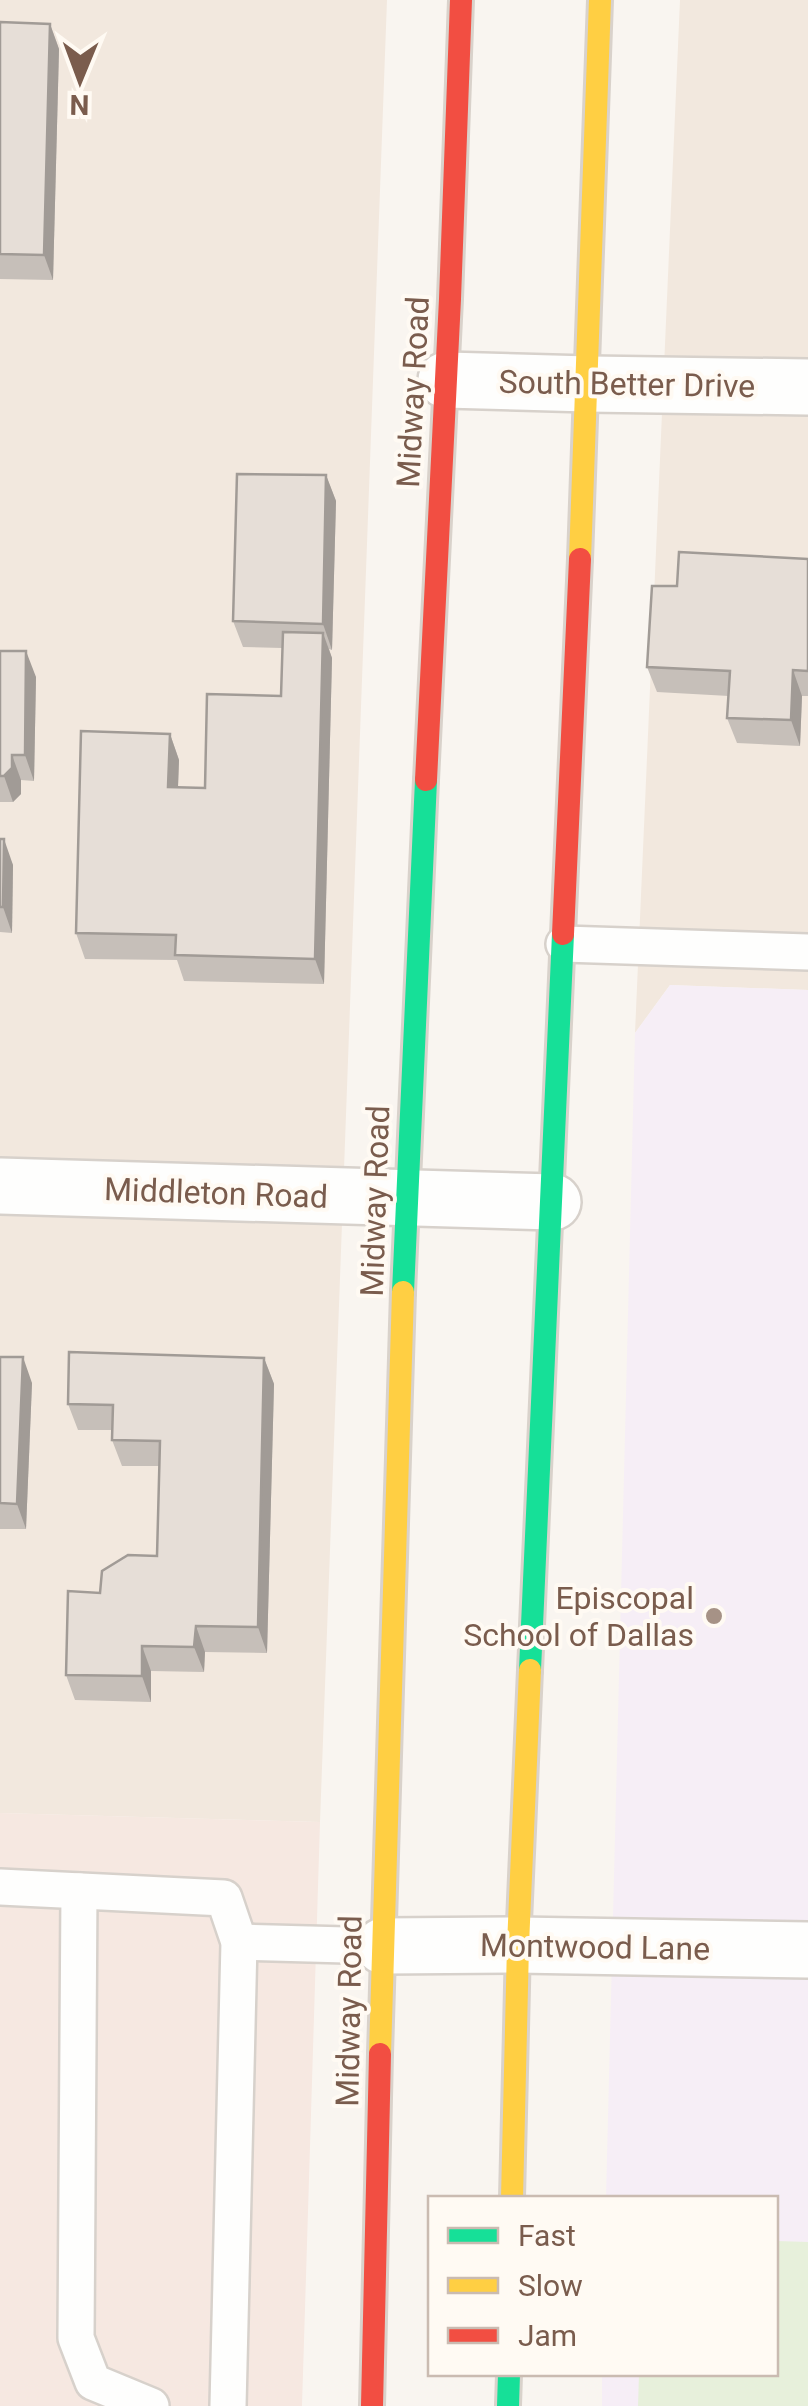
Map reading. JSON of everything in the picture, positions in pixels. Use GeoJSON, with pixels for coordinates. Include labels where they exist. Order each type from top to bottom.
{"type":"FeatureCollection","features":[{"type":"Feature","properties":{"kind":"main road","name":"Midway Road"},"geometry":{"type":"LineString","coordinates":[[372,2406],[407,1198],[461,0]]}},
{"type":"Feature","properties":{"kind":"main road"},"geometry":{"type":"LineString","coordinates":[[512,2196],[518,1945],[588,384],[600,0]]}},
{"type":"Feature","properties":{"kind":"main road"},"geometry":{"type":"LineString","coordinates":[[508,2406],[509,2376]]}},
{"type":"Feature","properties":{"kind":"street","name":"South Better Drive"},"geometry":{"type":"LineString","coordinates":[[446,380],[808,387]]}},
{"type":"Feature","properties":{"kind":"street","name":"Middleton Road"},"geometry":{"type":"LineString","coordinates":[[0,1186],[552,1202]]}},
{"type":"Feature","properties":{"kind":"street","name":"Montwood Lane"},"geometry":{"type":"LineString","coordinates":[[383,1946],[808,1950]]}},
{"type":"Feature","properties":{"kind":"lane"},"geometry":{"type":"LineString","coordinates":[[564,944],[808,952]]}},
{"type":"Feature","properties":{"kind":"lane"},"geometry":{"type":"LineString","coordinates":[[0,1887],[224,1898],[239,1942],[228,2406]]}},
{"type":"Feature","properties":{"kind":"lane"},"geometry":{"type":"LineString","coordinates":[[79,1891],[76,2338],[94,2382],[151,2406]]}},
{"type":"Feature","properties":{"kind":"lane"},"geometry":{"type":"LineString","coordinates":[[239,1942],[383,1946]]}},
{"type":"Feature","properties":{"kind":"shaded area"},"geometry":{"type":"Polygon","coordinates":[[[0,0],[387,0],[320,1822],[0,1813],[0,0]]]}},
{"type":"Feature","properties":{"kind":"shaded area"},"geometry":{"type":"Polygon","coordinates":[[[680,0],[808,0],[808,990],[670,985],[635,1033],[680,0]]]}},
{"type":"Feature","properties":{"kind":"shaded area","name":"Episcopal School of Dallas"},"geometry":{"type":"Polygon","coordinates":[[[670,985],[808,990],[808,2406],[602,2406],[602,2376],[778,2376],[778,2196],[606,2196],[635,1033],[670,985]]]}},
{"type":"Feature","properties":{"kind":"shaded area"},"geometry":{"type":"Polygon","coordinates":[[[0,1813],[320,1822],[302,2406],[0,2406],[0,1813]]]}},
{"type":"Feature","properties":{"kind":"green space"},"geometry":{"type":"Polygon","coordinates":[[[778,2241],[808,2242],[808,2406],[638,2406],[639,2376],[778,2376],[778,2241]]]}},
{"type":"Feature","properties":{"kind":"building"},"geometry":{"type":"Polygon","coordinates":[[[0,22],[50,24],[44,255],[0,254],[0,22]]]}},
{"type":"Feature","properties":{"kind":"building"},"geometry":{"type":"Polygon","coordinates":[[[237,474],[326,475],[323,624],[233,621],[237,474]]]}},
{"type":"Feature","properties":{"kind":"building"},"geometry":{"type":"Polygon","coordinates":[[[679,552],[808,559],[808,671],[793,670],[791,720],[727,718],[730,671],[647,667],[652,586],[677,586],[679,552]]]}},
{"type":"Feature","properties":{"kind":"building"},"geometry":{"type":"Polygon","coordinates":[[[283,632],[323,633],[315,959],[175,955],[176,935],[76,933],[81,731],[170,734],[168,787],[205,788],[207,694],[281,696],[283,632]]]}},
{"type":"Feature","properties":{"kind":"building"},"geometry":{"type":"Polygon","coordinates":[[[0,651],[26,651],[25,755],[12,755],[12,768],[4,776],[0,776],[0,651]]]}},
{"type":"Feature","properties":{"kind":"building"},"geometry":{"type":"Polygon","coordinates":[[[0,839],[4,839],[3,907],[0,907],[0,839]]]}},
{"type":"Feature","properties":{"kind":"building"},"geometry":{"type":"Polygon","coordinates":[[[69,1352],[264,1358],[258,1627],[196,1626],[194,1647],[142,1646],[142,1676],[66,1675],[68,1591],[100,1593],[102,1571],[128,1555],[157,1556],[160,1441],[112,1440],[113,1405],[68,1404],[69,1352]]]}},
{"type":"Feature","properties":{"kind":"building"},"geometry":{"type":"Polygon","coordinates":[[[0,1357],[23,1357],[17,1504],[0,1503],[0,1357]]]}},
{"type":"Feature","properties":{"kind":"traffic: fast"},"geometry":{"type":"LineString","coordinates":[[403,1292],[426,780]]}},
{"type":"Feature","properties":{"kind":"traffic: fast"},"geometry":{"type":"LineString","coordinates":[[530,1670],[563,934]]}},
{"type":"Feature","properties":{"kind":"traffic: fast"},"geometry":{"type":"LineString","coordinates":[[508,2406],[509,2376]]}},
{"type":"Feature","properties":{"kind":"traffic: slow"},"geometry":{"type":"LineString","coordinates":[[580,559],[600,0]]}},
{"type":"Feature","properties":{"kind":"traffic: slow"},"geometry":{"type":"LineString","coordinates":[[380,2054],[403,1292]]}},
{"type":"Feature","properties":{"kind":"traffic: slow"},"geometry":{"type":"LineString","coordinates":[[512,2196],[530,1670]]}},
{"type":"Feature","properties":{"kind":"traffic: jam"},"geometry":{"type":"LineString","coordinates":[[426,780],[461,0]]}},
{"type":"Feature","properties":{"kind":"traffic: jam"},"geometry":{"type":"LineString","coordinates":[[563,934],[580,559]]}},
{"type":"Feature","properties":{"kind":"traffic: jam"},"geometry":{"type":"LineString","coordinates":[[372,2406],[380,2054]]}},
{"type":"Feature","properties":{"kind":"place","name":"Episcopal School of Dallas"},"geometry":{"type":"Point","coordinates":[714,1616]}}]}
